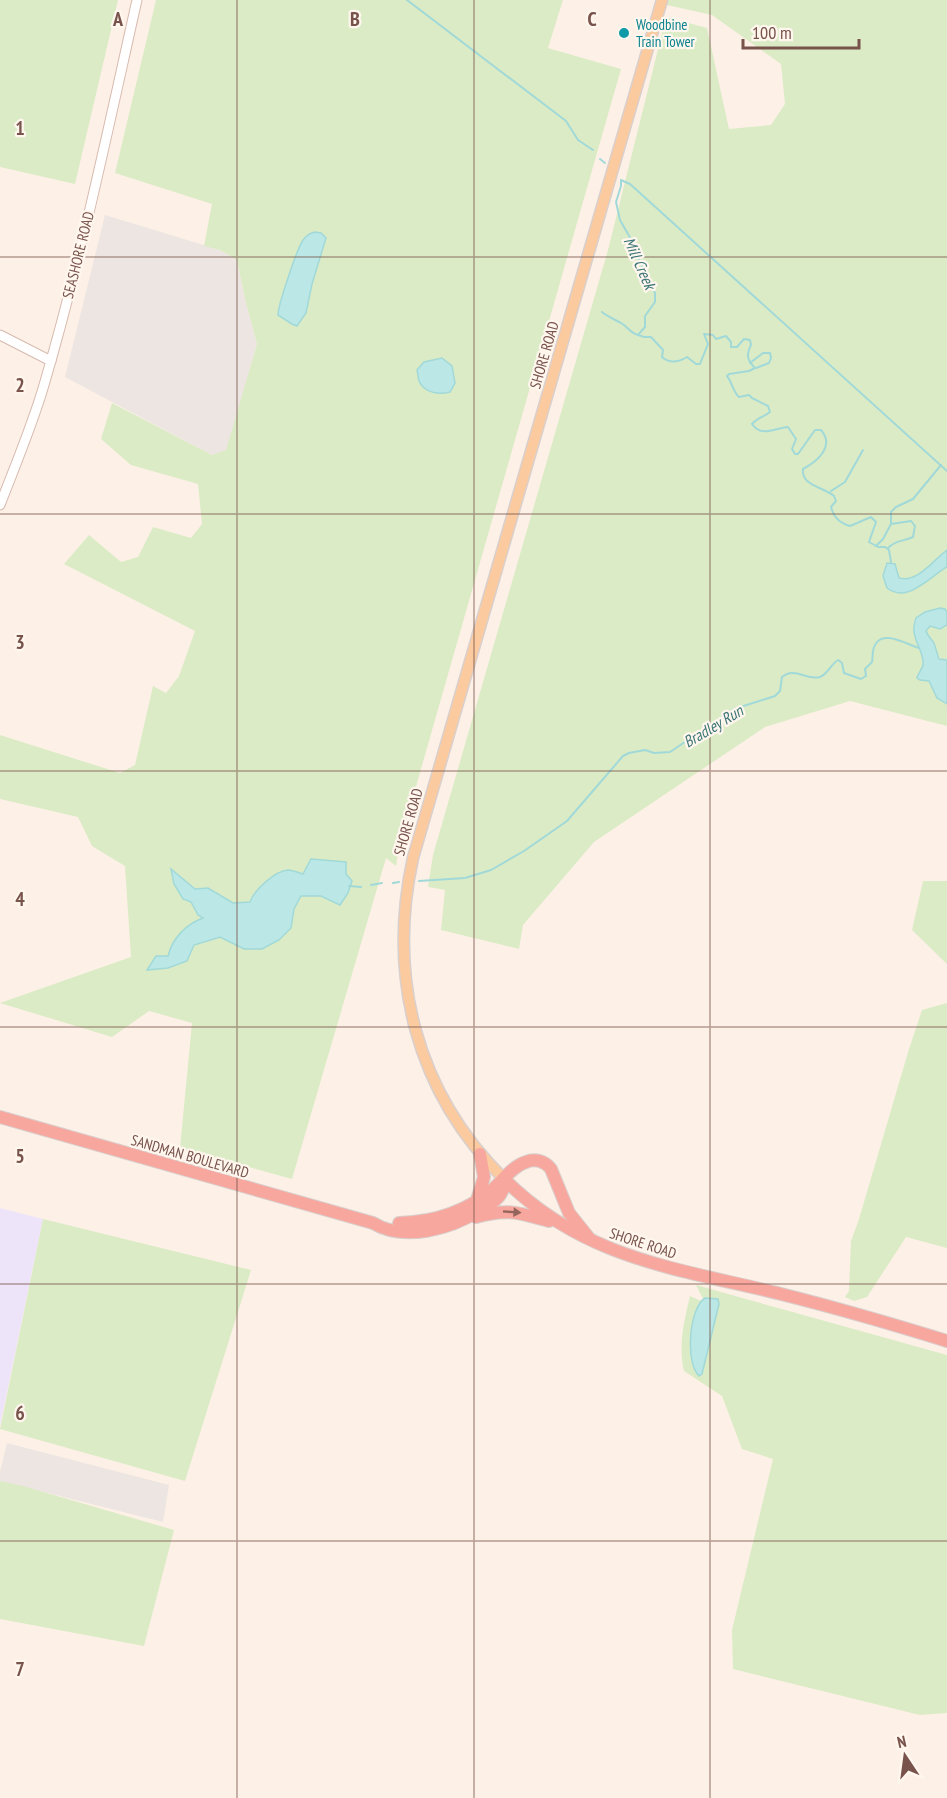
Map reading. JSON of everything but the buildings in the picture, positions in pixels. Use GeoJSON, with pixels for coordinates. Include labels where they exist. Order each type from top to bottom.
{"type":"FeatureCollection","features":[{"type":"Feature","properties":{"kind":"highway","name":"SANDMAN BOULEVARD"},"geometry":{"type":"LineString","coordinates":[[0,1117],[373,1223],[383,1229],[420,1231],[460,1222],[497,1198],[504,1189],[504,1179]]}},
{"type":"Feature","properties":{"kind":"highway"},"geometry":{"type":"LineString","coordinates":[[477,1200],[484,1177],[480,1154]]}},
{"type":"Feature","properties":{"kind":"highway"},"geometry":{"type":"LineString","coordinates":[[504,1179],[525,1162],[536,1160],[547,1164],[568,1213],[592,1241]]}},
{"type":"Feature","properties":{"kind":"highway","name":"SANDMAN BOULEVARD"},"geometry":{"type":"LineString","coordinates":[[373,1223],[413,1223],[454,1213],[477,1200],[504,1179]]}},
{"type":"Feature","properties":{"kind":"highway","name":"SHORE ROAD"},"geometry":{"type":"LineString","coordinates":[[504,1179],[562,1225],[592,1241],[638,1259],[835,1307],[947,1341]]}},
{"type":"Feature","properties":{"kind":"highway"},"geometry":{"type":"LineString","coordinates":[[460,1222],[488,1213],[507,1211],[562,1225]]}},
{"type":"Feature","properties":{"kind":"main road","name":"SHORE ROAD"},"geometry":{"type":"LineString","coordinates":[[504,1179],[480,1154],[441,1094],[425,1058],[414,1024],[408,996],[403,950],[408,880],[662,0]]}},
{"type":"Feature","properties":{"kind":"street","name":"SEASHORE ROAD"},"geometry":{"type":"LineString","coordinates":[[0,505],[51,361],[89,210],[137,0]]}},
{"type":"Feature","properties":{"kind":"street"},"geometry":{"type":"LineString","coordinates":[[0,335],[51,361]]}},
{"type":"Feature","properties":{"kind":"shaded area"},"geometry":{"type":"Polygon","coordinates":[[[105,215],[220,250],[237,260],[257,344],[227,450],[212,455],[65,377],[105,215]]]}},
{"type":"Feature","properties":{"kind":"shaded area"},"geometry":{"type":"Polygon","coordinates":[[[0,1208],[43,1219],[0,1426],[0,1208]]]}},
{"type":"Feature","properties":{"kind":"shaded area"},"geometry":{"type":"Polygon","coordinates":[[[7,1443],[169,1485],[163,1522],[0,1481],[7,1443]]]}},
{"type":"Feature","properties":{"kind":"green space"},"geometry":{"type":"Polygon","coordinates":[[[0,0],[118,0],[75,184],[0,167],[0,0]]]}},
{"type":"Feature","properties":{"kind":"green space"},"geometry":{"type":"Polygon","coordinates":[[[156,0],[563,0],[548,48],[621,69],[399,846],[396,866],[386,858],[292,1179],[180,1148],[192,1023],[149,1011],[112,1037],[0,1003],[131,957],[125,866],[92,846],[78,817],[0,799],[0,735],[120,773],[135,765],[153,686],[166,693],[179,676],[195,631],[64,564],[89,535],[121,562],[138,557],[153,527],[191,538],[202,524],[198,484],[131,465],[101,439],[112,403],[212,455],[226,450],[257,344],[237,260],[220,250],[204,246],[212,204],[115,173],[156,0]]]}},
{"type":"Feature","properties":{"kind":"green space"},"geometry":{"type":"Polygon","coordinates":[[[668,0],[947,0],[947,550],[925,570],[913,577],[899,578],[896,568],[886,564],[883,576],[887,588],[947,567],[947,612],[945,609],[914,620],[914,627],[923,659],[923,667],[918,673],[921,680],[929,681],[937,698],[947,704],[947,726],[850,701],[765,727],[594,842],[523,925],[519,949],[441,930],[445,890],[428,887],[433,855],[608,250],[666,17],[707,28],[729,129],[771,125],[785,104],[781,64],[712,15],[667,5],[668,0]]]}},
{"type":"Feature","properties":{"kind":"green space"},"geometry":{"type":"Polygon","coordinates":[[[947,625],[947,660],[941,660],[926,631],[930,626],[940,629],[947,625]]]}},
{"type":"Feature","properties":{"kind":"green space"},"geometry":{"type":"Polygon","coordinates":[[[923,881],[947,881],[947,964],[912,930],[923,881]]]}},
{"type":"Feature","properties":{"kind":"green space"},"geometry":{"type":"Polygon","coordinates":[[[947,1003],[947,1248],[906,1237],[867,1297],[854,1301],[845,1297],[849,1291],[851,1241],[909,1049],[922,1010],[947,1003]]]}},
{"type":"Feature","properties":{"kind":"green space"},"geometry":{"type":"Polygon","coordinates":[[[43,1219],[251,1270],[185,1481],[0,1429],[43,1219]]]}},
{"type":"Feature","properties":{"kind":"green space"},"geometry":{"type":"Polygon","coordinates":[[[696,1285],[947,1355],[947,1713],[920,1715],[733,1669],[732,1630],[773,1459],[742,1449],[722,1396],[684,1371],[682,1343],[690,1296],[701,1301],[693,1324],[690,1344],[702,1374],[719,1304],[719,1301],[710,1298],[703,1299],[696,1285]]]}},
{"type":"Feature","properties":{"kind":"green space"},"geometry":{"type":"Polygon","coordinates":[[[0,1481],[174,1530],[144,1646],[0,1619],[0,1481]]]}},
{"type":"Feature","properties":{"kind":"water"},"geometry":{"type":"Polygon","coordinates":[[[315,232],[321,233],[326,238],[306,313],[297,326],[278,315],[279,309],[300,245],[305,237],[315,232]]]}},
{"type":"Feature","properties":{"kind":"water"},"geometry":{"type":"Polygon","coordinates":[[[442,358],[452,366],[455,383],[450,392],[432,392],[421,385],[417,370],[424,362],[442,358]]]}},
{"type":"Feature","properties":{"kind":"water"},"geometry":{"type":"Polygon","coordinates":[[[947,550],[947,567],[918,587],[903,593],[887,588],[883,576],[887,563],[895,564],[899,578],[906,579],[925,570],[947,550]]]}},
{"type":"Feature","properties":{"kind":"water"},"geometry":{"type":"Polygon","coordinates":[[[940,608],[947,612],[947,625],[940,629],[930,626],[926,631],[934,643],[939,659],[947,660],[947,704],[937,698],[929,681],[917,678],[923,659],[915,638],[916,618],[925,612],[940,608]]]}},
{"type":"Feature","properties":{"kind":"water"},"geometry":{"type":"Polygon","coordinates":[[[311,859],[346,862],[346,874],[352,881],[340,905],[321,896],[301,896],[294,909],[291,928],[279,940],[262,949],[244,949],[220,937],[194,945],[187,961],[168,968],[147,970],[156,956],[168,956],[176,938],[186,928],[203,918],[198,915],[191,902],[183,899],[174,884],[171,869],[195,889],[208,888],[233,903],[250,902],[256,892],[271,877],[288,870],[303,874],[311,859]]]}},
{"type":"Feature","properties":{"kind":"water"},"geometry":{"type":"Polygon","coordinates":[[[705,1298],[718,1299],[719,1304],[702,1374],[699,1376],[692,1360],[691,1336],[695,1313],[705,1298]]]}},
{"type":"Feature","properties":{"kind":"waterway","name":"Mill Creek"},"geometry":{"type":"LineString","coordinates":[[407,0],[566,121],[578,140],[593,150]]}},
{"type":"Feature","properties":{"kind":"waterway","name":"Mill Creek"},"geometry":{"type":"LineString","coordinates":[[600,159],[605,163]]}},
{"type":"Feature","properties":{"kind":"waterway","name":"Mill Creek"},"geometry":{"type":"LineString","coordinates":[[891,562],[889,550],[869,542],[876,522],[871,517],[850,526],[838,520],[831,507],[836,501],[834,496],[809,483],[803,475],[803,469],[823,452],[826,442],[821,430],[815,430],[798,454],[795,454],[792,449],[796,439],[788,427],[760,431],[752,424],[770,412],[768,406],[749,395],[739,397],[727,376],[755,368],[748,357],[750,340],[744,339],[737,347],[731,347],[731,342],[726,336],[716,339],[713,335],[704,334],[708,344],[700,364],[696,364],[687,357],[674,362],[668,361],[662,357],[663,350],[651,337],[638,335],[645,327],[645,316],[655,302],[655,293],[638,258],[636,248],[620,220],[616,202],[621,180],[630,184],[947,471]]}},
{"type":"Feature","properties":{"kind":"waterway"},"geometry":{"type":"LineString","coordinates":[[602,312],[638,335]]}},
{"type":"Feature","properties":{"kind":"waterway","name":"Mill Creek"},"geometry":{"type":"LineString","coordinates":[[750,363],[763,353],[770,353],[769,363],[756,368]]}},
{"type":"Feature","properties":{"kind":"waterway"},"geometry":{"type":"LineString","coordinates":[[831,491],[845,482],[863,450]]}},
{"type":"Feature","properties":{"kind":"waterway"},"geometry":{"type":"LineString","coordinates":[[891,523],[891,512],[913,499],[941,465]]}},
{"type":"Feature","properties":{"kind":"waterway","name":"Mill Creek"},"geometry":{"type":"LineString","coordinates":[[876,546],[883,539],[891,524],[911,521],[915,526],[913,537],[897,542],[888,548]]}},
{"type":"Feature","properties":{"kind":"waterway","name":"Bradley Run"},"geometry":{"type":"LineString","coordinates":[[419,881],[465,878],[491,870],[524,851],[567,821],[623,756],[645,750],[654,753],[670,752],[734,709],[775,696],[780,691],[782,677],[787,674],[796,673],[815,678],[820,677],[838,660],[842,663],[844,673],[861,679],[866,676],[865,669],[872,662],[877,641],[888,638],[919,648]]}},
{"type":"Feature","properties":{"kind":"waterway","name":"Bradley Run"},"geometry":{"type":"LineString","coordinates":[[393,883],[399,882]]}},
{"type":"Feature","properties":{"kind":"waterway","name":"Bradley Run"},"geometry":{"type":"LineString","coordinates":[[371,885],[382,883]]}},
{"type":"Feature","properties":{"kind":"waterway","name":"Bradley Run"},"geometry":{"type":"LineString","coordinates":[[349,886],[361,887]]}},
{"type":"Feature","properties":{"kind":"place","name":"Woodbine Train Tower"},"geometry":{"type":"Point","coordinates":[624,33]}}]}
